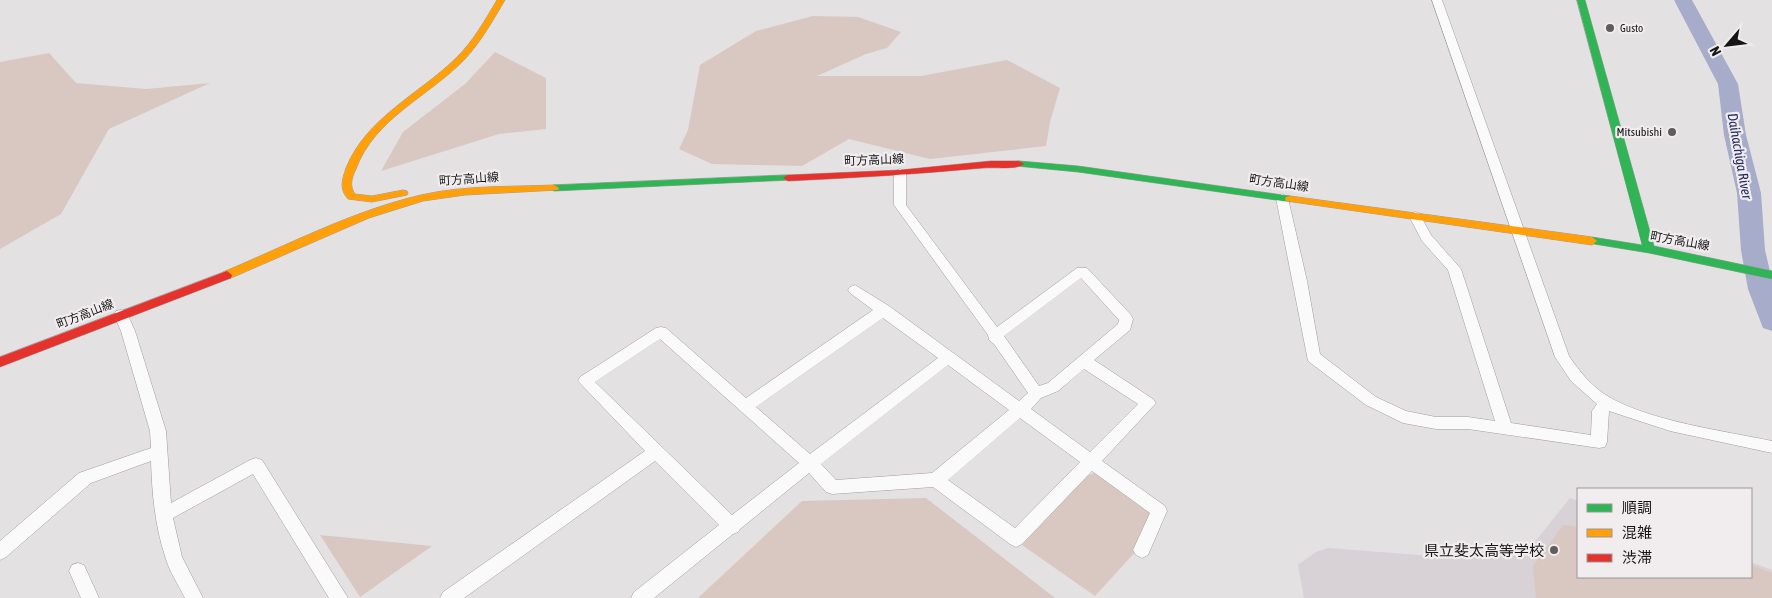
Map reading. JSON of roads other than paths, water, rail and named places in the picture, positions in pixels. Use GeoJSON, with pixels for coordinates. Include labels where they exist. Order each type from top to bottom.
{"type":"FeatureCollection","features":[{"type":"Feature","properties":{"kind":"main road"},"geometry":{"type":"LineString","coordinates":[[452,192],[403,193],[356,199],[350,196],[346,190],[346,180],[355,158],[370,137],[463,56],[501,0]]}},
{"type":"Feature","properties":{"kind":"main road"},"geometry":{"type":"LineString","coordinates":[[1581,0],[1649,249]]}},
{"type":"Feature","properties":{"kind":"main road","name":"町方高山線"},"geometry":{"type":"LineString","coordinates":[[0,362],[207,283],[386,209],[452,192],[900,174],[991,164],[1022,164],[1078,169],[1649,249],[1714,261],[1772,275]]}},
{"type":"Feature","properties":{"kind":"street"},"geometry":{"type":"LineString","coordinates":[[1437,0],[1562,357],[1577,378],[1607,403],[1638,416],[1685,430],[1772,447]]}},
{"type":"Feature","properties":{"kind":"street"},"geometry":{"type":"LineString","coordinates":[[900,174],[900,205],[1036,394]]}},
{"type":"Feature","properties":{"kind":"street"},"geometry":{"type":"LineString","coordinates":[[1282,198],[1300,281],[1313,357],[1371,401],[1403,416],[1436,423],[1468,423],[1599,442],[1600,411],[1607,403]]}},
{"type":"Feature","properties":{"kind":"street"},"geometry":{"type":"LineString","coordinates":[[1415,216],[1418,227],[1446,257],[1454,269],[1505,429]]}},
{"type":"Feature","properties":{"kind":"street"},"geometry":{"type":"LineString","coordinates":[[732,527],[585,381],[661,332],[810,463],[832,487],[936,480],[1020,410],[1036,394],[1053,388],[1125,326],[1126,319],[1082,271],[994,336]]}},
{"type":"Feature","properties":{"kind":"street"},"geometry":{"type":"LineString","coordinates":[[855,290],[950,357],[1159,511],[1142,550]]}},
{"type":"Feature","properties":{"kind":"street"},"geometry":{"type":"LineString","coordinates":[[746,406],[884,310]]}},
{"type":"Feature","properties":{"kind":"street"},"geometry":{"type":"LineString","coordinates":[[121,315],[128,331],[158,431],[164,515],[174,558],[194,598]]}},
{"type":"Feature","properties":{"kind":"street"},"geometry":{"type":"LineString","coordinates":[[640,598],[732,527],[810,463],[950,357]]}},
{"type":"Feature","properties":{"kind":"street"},"geometry":{"type":"LineString","coordinates":[[936,480],[1016,540],[1148,404],[1084,361]]}},
{"type":"Feature","properties":{"kind":"street"},"geometry":{"type":"LineString","coordinates":[[0,552],[85,478],[159,452]]}},
{"type":"Feature","properties":{"kind":"street"},"geometry":{"type":"LineString","coordinates":[[449,598],[656,452]]}},
{"type":"Feature","properties":{"kind":"street"},"geometry":{"type":"LineString","coordinates":[[164,515],[256,465],[339,598]]}},
{"type":"Feature","properties":{"kind":"street"},"geometry":{"type":"LineString","coordinates":[[78,571],[90,598]]}},
{"type":"Feature","properties":{"kind":"waterway","name":"Daihachiga River"},"geometry":{"type":"LineString","coordinates":[[1683,0],[1728,84],[1735,135],[1749,193],[1753,250],[1761,289],[1772,321]]}},
{"type":"Feature","properties":{"kind":"place","name":"Gusto"},"geometry":{"type":"Point","coordinates":[1610,28]}},
{"type":"Feature","properties":{"kind":"place","name":"Mitsubishi"},"geometry":{"type":"Point","coordinates":[1672,132]}},
{"type":"Feature","properties":{"kind":"place","name":"県立斐太高等学校"},"geometry":{"type":"Point","coordinates":[1554,550]}}]}
